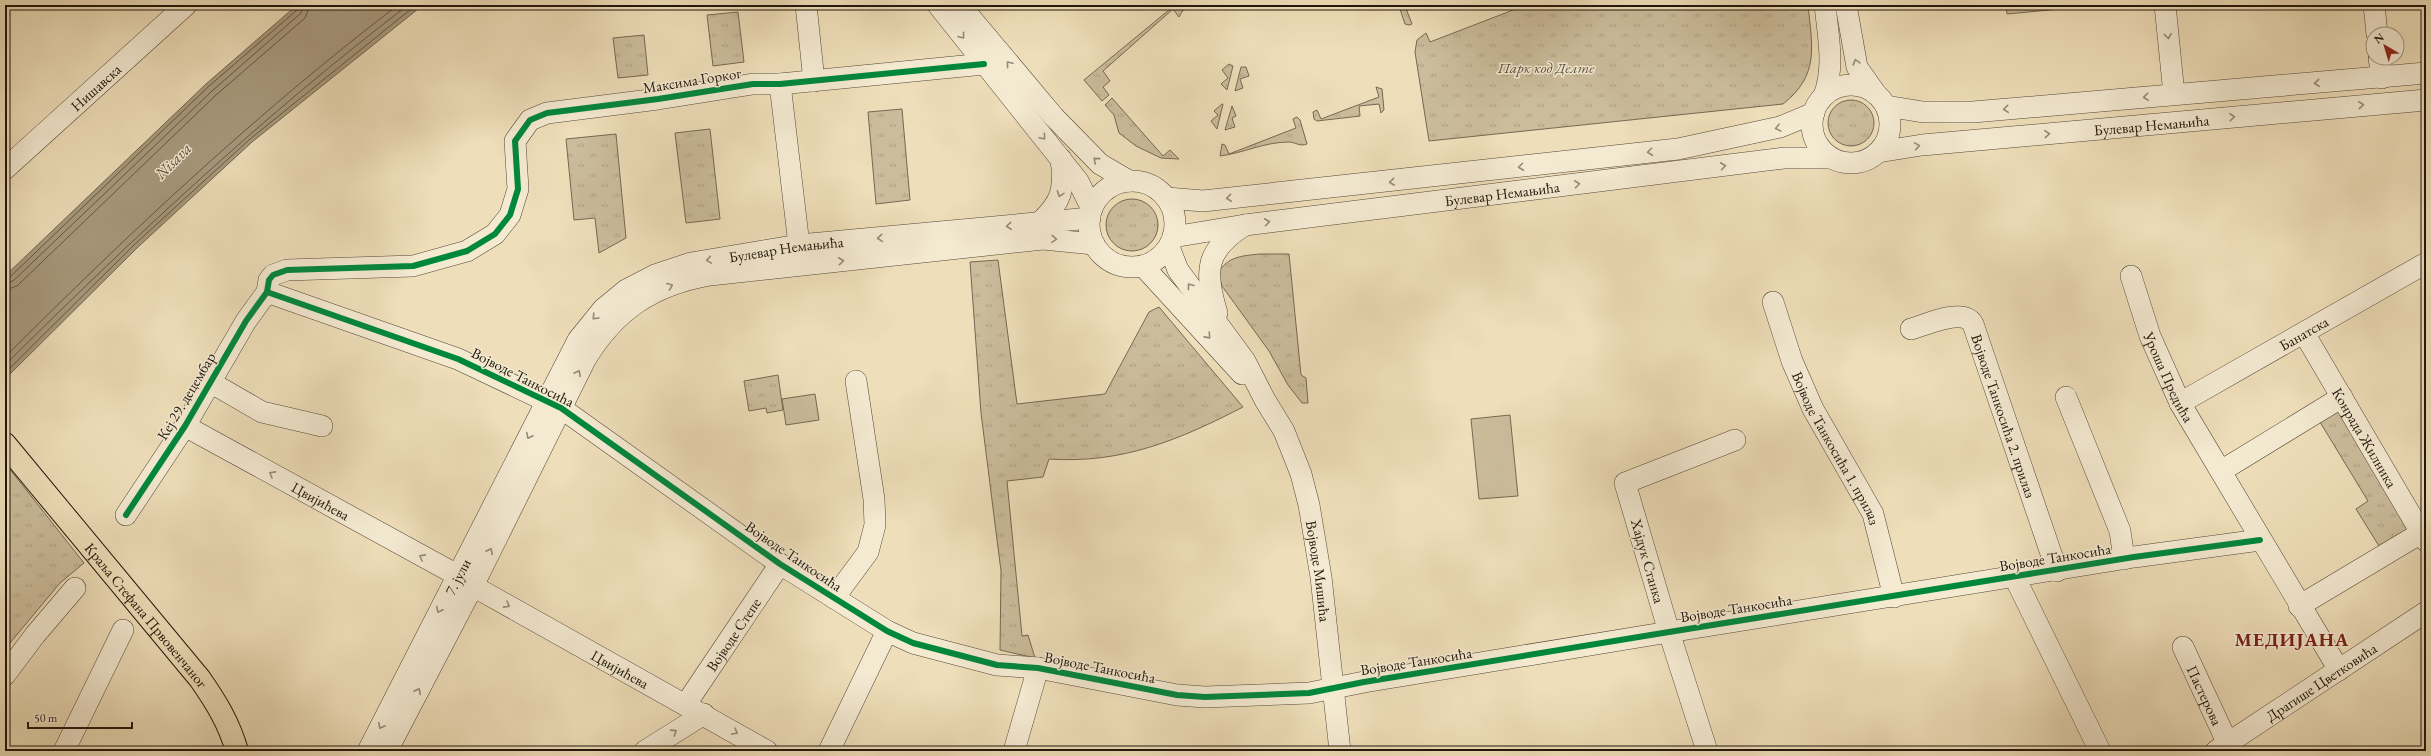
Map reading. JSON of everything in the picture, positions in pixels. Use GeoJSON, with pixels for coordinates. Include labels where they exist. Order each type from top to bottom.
{"type":"FeatureCollection","features":[{"type":"Feature","properties":{"kind":"main road","name":"Краља Стефана Првовенчаног"},"geometry":{"type":"LineString","coordinates":[[5,444],[200,679],[221,709],[230,728],[236,751]]}},
{"type":"Feature","properties":{"kind":"street","name":"Нишавска"},"geometry":{"type":"LineString","coordinates":[[5,169],[186,5]]}},
{"type":"Feature","properties":{"kind":"street"},"geometry":{"type":"LineString","coordinates":[[806,5],[824,80]]}},
{"type":"Feature","properties":{"kind":"street"},"geometry":{"type":"LineString","coordinates":[[938,5],[1061,158],[1082,188],[1091,213],[1090,231],[1094,244],[1104,257],[1119,265],[1143,266],[1158,259],[1171,242],[1175,224],[1173,210],[1166,198],[1153,186],[1141,182],[1129,182],[1116,185],[1104,192],[1091,213]]}},
{"type":"Feature","properties":{"kind":"street"},"geometry":{"type":"LineString","coordinates":[[960,5],[1054,117],[1100,164],[1129,182]]}},
{"type":"Feature","properties":{"kind":"street"},"geometry":{"type":"LineString","coordinates":[[1825,5],[1831,61],[1830,79],[1812,123],[1817,143],[1831,158],[1839,162],[1856,163],[1864,161],[1878,152],[1889,136],[1890,126],[1881,100],[1857,67],[1846,5]]}},
{"type":"Feature","properties":{"kind":"street"},"geometry":{"type":"LineString","coordinates":[[2165,5],[2174,94]]}},
{"type":"Feature","properties":{"kind":"street"},"geometry":{"type":"LineString","coordinates":[[2374,5],[2376,26]]}},
{"type":"Feature","properties":{"kind":"street","name":"Максима Горког"},"geometry":{"type":"LineString","coordinates":[[267,292],[269,280],[274,275],[287,270],[413,266],[467,251],[495,234],[510,216],[518,189],[515,141],[530,120],[546,113],[658,99],[753,84],[780,84],[984,64]]}},
{"type":"Feature","properties":{"kind":"street","name":"Булевар Немањића"},"geometry":{"type":"LineString","coordinates":[[1881,100],[1950,113],[2174,94],[2381,68],[2426,73]]}},
{"type":"Feature","properties":{"kind":"street"},"geometry":{"type":"LineString","coordinates":[[780,84],[799,245]]}},
{"type":"Feature","properties":{"kind":"street"},"geometry":{"type":"LineString","coordinates":[[1819,104],[1833,89],[1844,86],[1861,87],[1881,100]]}},
{"type":"Feature","properties":{"kind":"street","name":"Булевар Немањића"},"geometry":{"type":"LineString","coordinates":[[1878,152],[1922,145],[2426,100]]}},
{"type":"Feature","properties":{"kind":"street","name":"Булевар Немањића"},"geometry":{"type":"LineString","coordinates":[[1166,198],[1203,201],[1678,149],[1780,127],[1819,104]]}},
{"type":"Feature","properties":{"kind":"street"},"geometry":{"type":"LineString","coordinates":[[1039,223],[1057,203],[1062,192],[1064,178],[1061,158]]}},
{"type":"Feature","properties":{"kind":"street","name":"Булевар Немањића"},"geometry":{"type":"LineString","coordinates":[[1171,242],[1246,225],[1784,158],[1831,158]]}},
{"type":"Feature","properties":{"kind":"street","name":"Булевар Немањића"},"geometry":{"type":"LineString","coordinates":[[554,405],[585,329],[603,309],[626,290],[655,275],[691,262],[799,245],[1039,223],[1091,213]]}},
{"type":"Feature","properties":{"kind":"street"},"geometry":{"type":"LineString","coordinates":[[1222,327],[1210,289],[1209,269],[1214,254],[1225,239],[1246,225]]}},
{"type":"Feature","properties":{"kind":"street","name":"Булевар Немањића"},"geometry":{"type":"LineString","coordinates":[[554,405],[603,331],[639,301],[669,285],[690,279],[1043,239],[1094,244]]}},
{"type":"Feature","properties":{"kind":"street","name":"Војводе Мишића"},"geometry":{"type":"LineString","coordinates":[[1171,242],[1178,270],[1222,327],[1245,361],[1265,400],[1284,431],[1301,474],[1309,505],[1321,576],[1340,751]]}},
{"type":"Feature","properties":{"kind":"street","name":"Банатска"},"geometry":{"type":"LineString","coordinates":[[2180,403],[2426,263]]}},
{"type":"Feature","properties":{"kind":"street","name":"Војводе Мишића"},"geometry":{"type":"LineString","coordinates":[[1143,266],[1265,400]]}},
{"type":"Feature","properties":{"kind":"street","name":"Уроша Предића"},"geometry":{"type":"LineString","coordinates":[[2131,276],[2150,336],[2180,403],[2299,606],[2339,670]]}},
{"type":"Feature","properties":{"kind":"street","name":"Кеј 29. децембар"},"geometry":{"type":"LineString","coordinates":[[126,515],[185,426],[246,321],[267,292]]}},
{"type":"Feature","properties":{"kind":"street","name":"Војводе Танкосића"},"geometry":{"type":"LineString","coordinates":[[267,292],[458,359],[554,405],[780,564],[887,631],[913,643],[952,655],[997,665],[1038,668],[1195,697],[1309,693],[1669,632],[2015,578],[2124,559],[2260,540]]}},
{"type":"Feature","properties":{"kind":"street","name":"Војводе Танкосића 1. прилаз"},"geometry":{"type":"LineString","coordinates":[[1773,302],[1792,361],[1813,409],[1873,514],[1894,597]]}},
{"type":"Feature","properties":{"kind":"street","name":"Војводе Танкосића 2. прилаз"},"geometry":{"type":"LineString","coordinates":[[1911,329],[1957,316],[1966,317],[1973,324],[2057,571]]}},
{"type":"Feature","properties":{"kind":"street","name":"Конрада Жилника"},"geometry":{"type":"LineString","coordinates":[[2304,333],[2423,537]]}},
{"type":"Feature","properties":{"kind":"street"},"geometry":{"type":"LineString","coordinates":[[834,598],[868,552],[875,525],[874,499],[856,381]]}},
{"type":"Feature","properties":{"kind":"street","name":"Кеј 29. децембар"},"geometry":{"type":"LineString","coordinates":[[210,382],[262,412],[322,426]]}},
{"type":"Feature","properties":{"kind":"street"},"geometry":{"type":"LineString","coordinates":[[2221,471],[2342,397]]}},
{"type":"Feature","properties":{"kind":"street"},"geometry":{"type":"LineString","coordinates":[[2066,398],[2120,531],[2124,559]]}},
{"type":"Feature","properties":{"kind":"street","name":"7. јули"},"geometry":{"type":"LineString","coordinates":[[387,751],[465,581],[554,405]]}},
{"type":"Feature","properties":{"kind":"street","name":"Цвијићева"},"geometry":{"type":"LineString","coordinates":[[185,426],[695,709],[767,751]]}},
{"type":"Feature","properties":{"kind":"street","name":"Хајдук Станка"},"geometry":{"type":"LineString","coordinates":[[1708,751],[1669,632],[1625,483],[1735,440]]}},
{"type":"Feature","properties":{"kind":"street"},"geometry":{"type":"LineString","coordinates":[[2299,606],[2423,537]]}},
{"type":"Feature","properties":{"kind":"street","name":"Војводе Степе"},"geometry":{"type":"LineString","coordinates":[[645,751],[695,709],[780,564]]}},
{"type":"Feature","properties":{"kind":"street"},"geometry":{"type":"LineString","coordinates":[[2015,578],[2100,751]]}},
{"type":"Feature","properties":{"kind":"street","name":"7. јули"},"geometry":{"type":"LineString","coordinates":[[368,751],[465,581]]}},
{"type":"Feature","properties":{"kind":"street"},"geometry":{"type":"LineString","coordinates":[[5,675],[35,635],[75,588]]}},
{"type":"Feature","properties":{"kind":"street","name":"Драгише Цветковића"},"geometry":{"type":"LineString","coordinates":[[2222,748],[2426,612]]}},
{"type":"Feature","properties":{"kind":"street"},"geometry":{"type":"LineString","coordinates":[[64,751],[123,630]]}},
{"type":"Feature","properties":{"kind":"street"},"geometry":{"type":"LineString","coordinates":[[829,751],[887,631]]}},
{"type":"Feature","properties":{"kind":"street","name":"Пастерова"},"geometry":{"type":"LineString","coordinates":[[2183,647],[2222,748]]}},
{"type":"Feature","properties":{"kind":"street"},"geometry":{"type":"LineString","coordinates":[[1014,751],[1038,668]]}},
{"type":"Feature","properties":{"kind":"green space"},"geometry":{"type":"Polygon","coordinates":[[[1175,5],[1186,5],[1179,17],[1173,9],[1103,71],[1110,81],[1103,87],[1109,95],[1102,101],[1084,80],[1175,5]]]}},
{"type":"Feature","properties":{"kind":"green space","name":"Парк код Делте"},"geometry":{"type":"Polygon","coordinates":[[[1526,5],[1808,5],[1812,47],[1811,59],[1803,82],[1795,93],[1783,104],[1429,141],[1415,52],[1417,40],[1426,33],[1430,42],[1526,5]]]}},
{"type":"Feature","properties":{"kind":"green space"},"geometry":{"type":"Polygon","coordinates":[[[2006,5],[2060,5],[2060,9],[2007,14],[2006,5]]]}},
{"type":"Feature","properties":{"kind":"green space"},"geometry":{"type":"Polygon","coordinates":[[[1405,6],[1412,24],[1409,25],[1405,24],[1400,9],[1405,6]]]}},
{"type":"Feature","properties":{"kind":"green space"},"geometry":{"type":"Polygon","coordinates":[[[738,12],[744,62],[713,66],[707,15],[738,12]]]}},
{"type":"Feature","properties":{"kind":"green space"},"geometry":{"type":"Polygon","coordinates":[[[644,35],[648,75],[618,78],[613,38],[644,35]]]}},
{"type":"Feature","properties":{"kind":"green space"},"geometry":{"type":"Polygon","coordinates":[[[1229,64],[1233,66],[1227,90],[1221,84],[1228,78],[1222,70],[1229,64]]]}},
{"type":"Feature","properties":{"kind":"green space"},"geometry":{"type":"Polygon","coordinates":[[[1241,67],[1246,67],[1249,76],[1240,79],[1243,88],[1235,91],[1241,67]]]}},
{"type":"Feature","properties":{"kind":"green space"},"geometry":{"type":"Polygon","coordinates":[[[1376,87],[1382,89],[1384,110],[1381,113],[1379,104],[1359,106],[1360,116],[1317,121],[1314,119],[1313,112],[1317,110],[1321,119],[1379,97],[1376,87]]]}},
{"type":"Feature","properties":{"kind":"green space"},"geometry":{"type":"Polygon","coordinates":[[[1112,98],[1163,156],[1170,150],[1179,159],[1161,158],[1136,146],[1119,133],[1114,115],[1105,105],[1112,98]]]}},
{"type":"Feature","properties":{"kind":"green space"},"geometry":{"type":"Polygon","coordinates":[[[1856,100],[1868,106],[1873,114],[1873,132],[1868,140],[1860,145],[1846,146],[1834,140],[1829,132],[1828,118],[1834,106],[1842,101],[1856,100]]]}},
{"type":"Feature","properties":{"kind":"green space"},"geometry":{"type":"Polygon","coordinates":[[[1222,104],[1217,129],[1211,121],[1218,115],[1214,111],[1222,104]]]}},
{"type":"Feature","properties":{"kind":"green space"},"geometry":{"type":"Polygon","coordinates":[[[1232,106],[1236,116],[1232,118],[1235,127],[1225,130],[1232,106]]]}},
{"type":"Feature","properties":{"kind":"green space"},"geometry":{"type":"Polygon","coordinates":[[[902,109],[910,200],[876,204],[868,112],[902,109]]]}},
{"type":"Feature","properties":{"kind":"green space"},"geometry":{"type":"Polygon","coordinates":[[[1297,117],[1300,120],[1307,144],[1302,145],[1291,142],[1280,142],[1237,153],[1220,156],[1222,144],[1225,145],[1229,154],[1296,128],[1293,119],[1297,117]]]}},
{"type":"Feature","properties":{"kind":"green space"},"geometry":{"type":"Polygon","coordinates":[[[710,129],[720,219],[686,223],[675,133],[710,129]]]}},
{"type":"Feature","properties":{"kind":"green space"},"geometry":{"type":"Polygon","coordinates":[[[616,134],[626,238],[599,253],[595,218],[574,220],[566,139],[616,134]]]}},
{"type":"Feature","properties":{"kind":"green space"},"geometry":{"type":"Polygon","coordinates":[[[1127,199],[1137,199],[1151,206],[1158,220],[1158,230],[1151,244],[1137,251],[1127,251],[1117,247],[1110,240],[1106,230],[1106,220],[1110,210],[1117,203],[1127,199]]]}},
{"type":"Feature","properties":{"kind":"green space"},"geometry":{"type":"Polygon","coordinates":[[[1289,254],[1301,375],[1306,378],[1308,403],[1302,403],[1288,385],[1269,351],[1222,286],[1218,273],[1226,263],[1247,255],[1289,254]]]}},
{"type":"Feature","properties":{"kind":"green space"},"geometry":{"type":"Polygon","coordinates":[[[998,260],[1017,404],[1105,394],[1149,312],[1159,307],[1243,407],[1196,430],[1149,447],[1101,458],[1076,460],[1049,459],[1043,477],[1007,481],[1022,636],[1028,635],[1035,658],[1000,650],[1001,571],[981,413],[970,262],[998,260]]]}},
{"type":"Feature","properties":{"kind":"green space"},"geometry":{"type":"Polygon","coordinates":[[[778,375],[783,410],[767,413],[766,408],[749,411],[744,381],[778,375]]]}},
{"type":"Feature","properties":{"kind":"green space"},"geometry":{"type":"Polygon","coordinates":[[[815,394],[819,420],[786,425],[782,399],[815,394]]]}},
{"type":"Feature","properties":{"kind":"green space"},"geometry":{"type":"Polygon","coordinates":[[[2338,411],[2409,528],[2379,546],[2356,509],[2368,501],[2320,422],[2338,411]]]}},
{"type":"Feature","properties":{"kind":"green space"},"geometry":{"type":"Polygon","coordinates":[[[1510,415],[1518,496],[1479,499],[1471,419],[1510,415]]]}},
{"type":"Feature","properties":{"kind":"green space"},"geometry":{"type":"Polygon","coordinates":[[[5,463],[84,563],[60,583],[5,649],[5,463]]]}},
{"type":"Feature","properties":{"kind":"water","name":"Nisava"},"geometry":{"type":"Polygon","coordinates":[[[297,5],[423,5],[252,142],[138,247],[5,379],[5,276],[206,84],[297,5]]]}},
{"type":"Feature","properties":{"kind":"cycle path"},"geometry":{"type":"LineString","coordinates":[[126,515],[185,426],[246,321],[267,292],[269,280],[273,275],[287,270],[413,266],[467,251],[495,234],[510,215],[518,189],[515,141],[530,120],[547,113],[658,99],[753,84],[780,84],[984,64]]}},
{"type":"Feature","properties":{"kind":"cycle path"},"geometry":{"type":"LineString","coordinates":[[267,292],[458,359],[561,408],[780,564],[887,631],[913,643],[997,665],[1038,668],[1177,695],[1205,697],[1309,693],[1364,682],[2134,557],[2260,540]]}},
{"type":"Feature","properties":{"kind":"district","name":"МЕДИЈАНА"},"geometry":{"type":"Point","coordinates":[2292,639]}}]}
